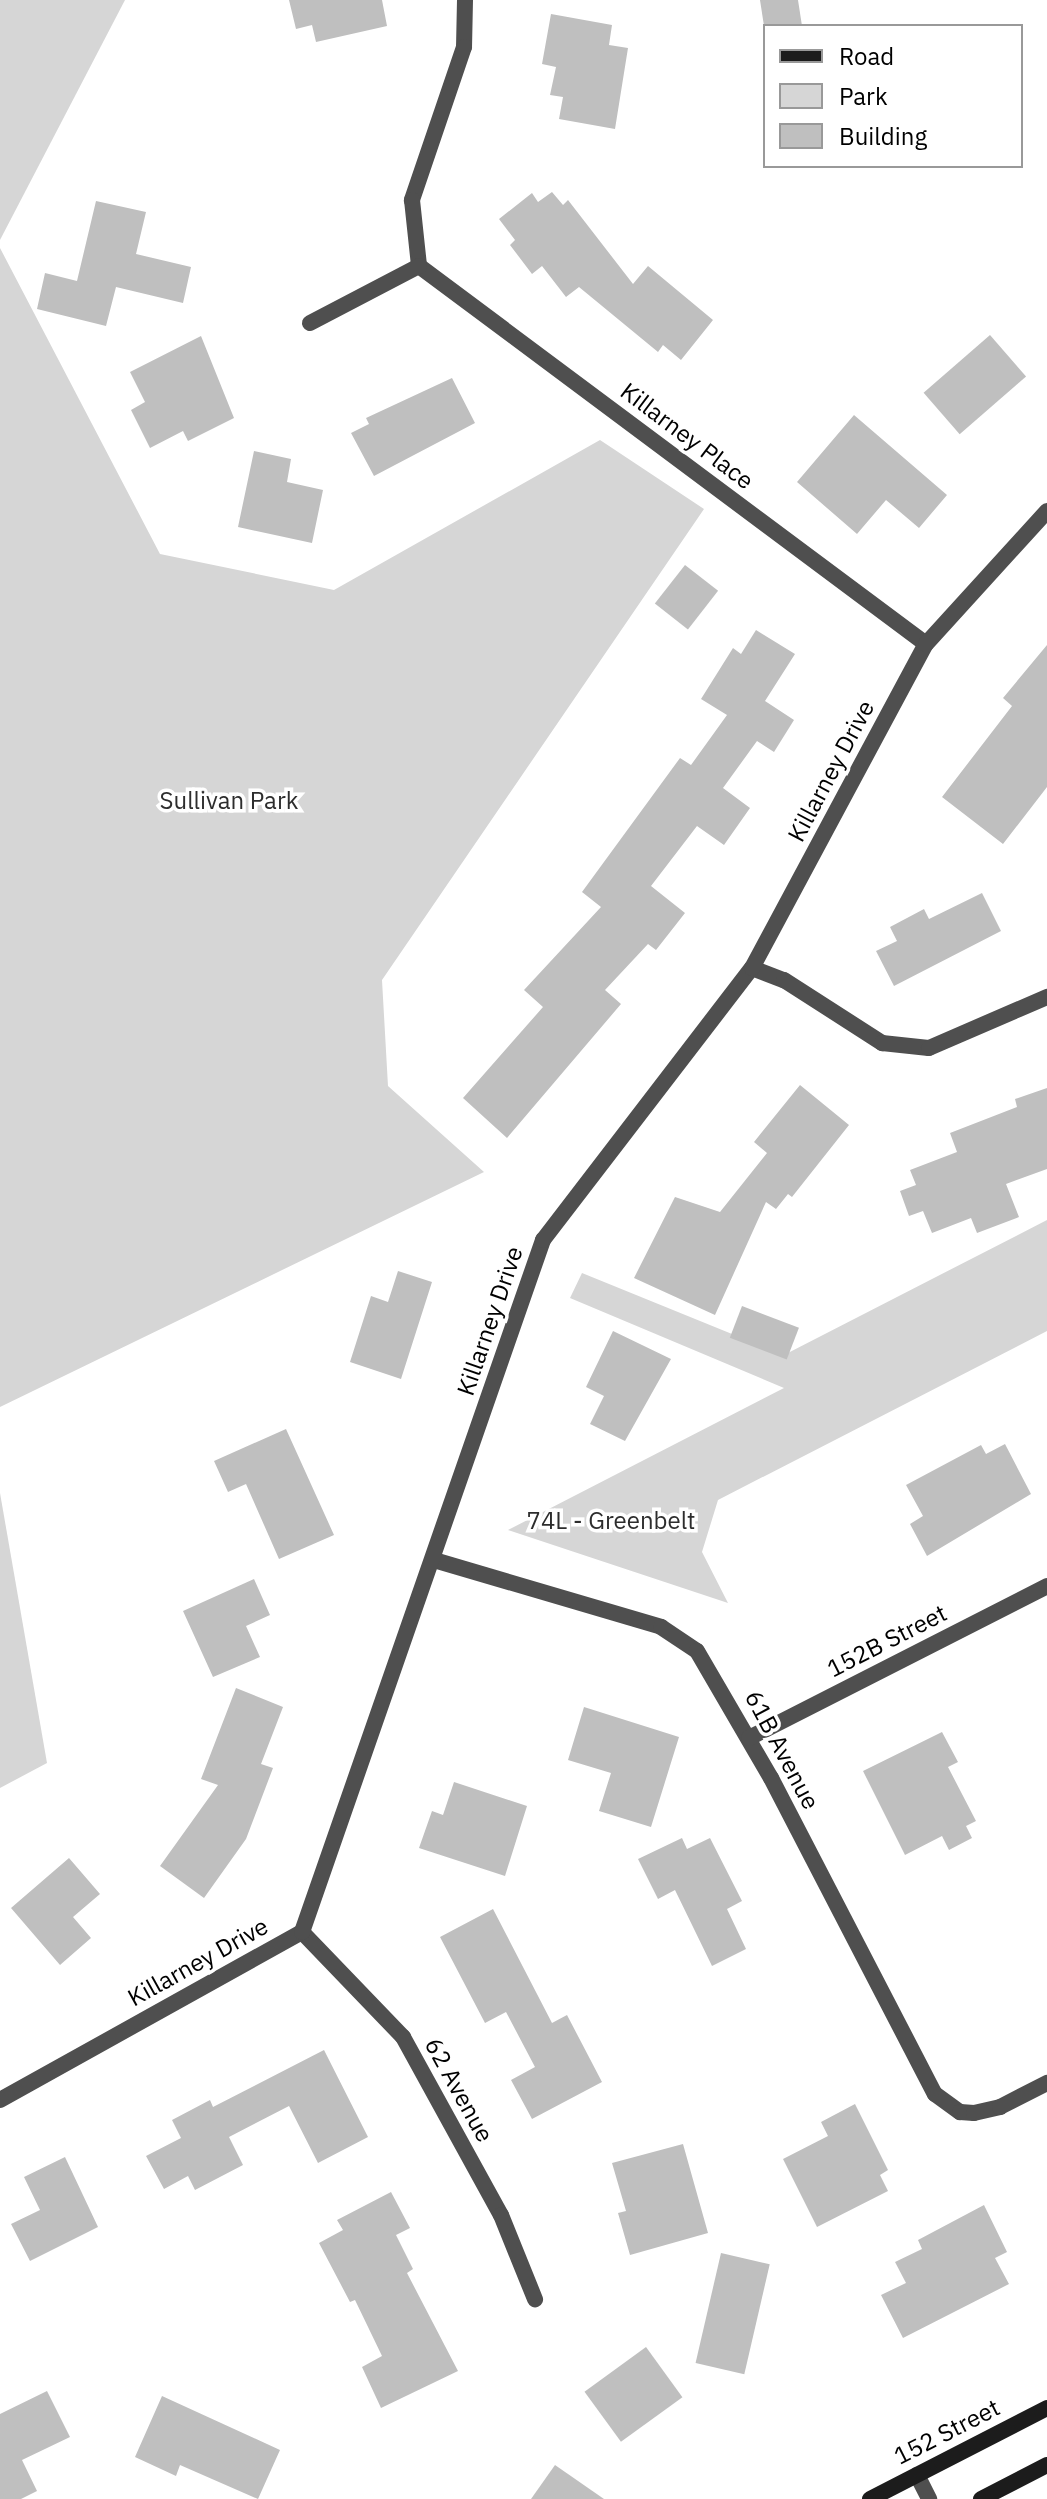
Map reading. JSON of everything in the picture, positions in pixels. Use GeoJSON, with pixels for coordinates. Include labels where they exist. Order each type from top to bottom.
{"type":"FeatureCollection","features":[{"type":"Feature","properties":{"kind":"main road","name":"152 Street"},"geometry":{"type":"LineString","coordinates":[[870,2499],[1047,2408]]}},
{"type":"Feature","properties":{"kind":"main road"},"geometry":{"type":"LineString","coordinates":[[981,2499],[1047,2465]]}},
{"type":"Feature","properties":{"kind":"street"},"geometry":{"type":"LineString","coordinates":[[310,323],[419,266],[412,200],[464,47],[465,0]]}},
{"type":"Feature","properties":{"kind":"street","name":"Killarney Place"},"geometry":{"type":"LineString","coordinates":[[419,266],[926,644]]}},
{"type":"Feature","properties":{"kind":"street","name":"Killarney Drive"},"geometry":{"type":"LineString","coordinates":[[0,2100],[302,1932],[543,1240],[752,968],[926,644],[1047,511]]}},
{"type":"Feature","properties":{"kind":"street"},"geometry":{"type":"LineString","coordinates":[[752,968],[784,980],[882,1043],[929,1048],[1047,997]]}},
{"type":"Feature","properties":{"kind":"street","name":"61B Avenue"},"geometry":{"type":"LineString","coordinates":[[434,1560],[679,1637],[709,1666],[749,1738],[922,2077],[960,2112],[1000,2107],[1047,2083]]}},
{"type":"Feature","properties":{"kind":"street","name":"152B Street"},"geometry":{"type":"LineString","coordinates":[[749,1738],[1047,1586]]}},
{"type":"Feature","properties":{"kind":"street","name":"62 Avenue"},"geometry":{"type":"LineString","coordinates":[[302,1932],[403,2037],[501,2215],[535,2299]]}},
{"type":"Feature","properties":{"kind":"street"},"geometry":{"type":"LineString","coordinates":[[917,2475],[929,2499]]}},
{"type":"Feature","properties":{"kind":"green space"},"geometry":{"type":"Polygon","coordinates":[[[0,0],[125,0],[0,240],[0,0]]]}},
{"type":"Feature","properties":{"kind":"green space","name":"Sullivan Park"},"geometry":{"type":"Polygon","coordinates":[[[0,248],[160,554],[334,590],[600,440],[704,509],[382,980],[388,1086],[484,1172],[0,1407],[0,248]]]}},
{"type":"Feature","properties":{"kind":"green space","name":"74L - Greenbelt"},"geometry":{"type":"Polygon","coordinates":[[[1047,1220],[1047,1331],[718,1500],[702,1552],[728,1603],[508,1530],[784,1388],[570,1298],[582,1273],[784,1355],[1047,1220]]]}},
{"type":"Feature","properties":{"kind":"green space"},"geometry":{"type":"Polygon","coordinates":[[[0,1493],[47,1763],[0,1788],[0,1493]]]}},
{"type":"Feature","properties":{"kind":"building"},"geometry":{"type":"Polygon","coordinates":[[[289,0],[382,0],[387,26],[316,42],[312,25],[296,29],[289,0]]]}},
{"type":"Feature","properties":{"kind":"building"},"geometry":{"type":"Polygon","coordinates":[[[760,0],[798,0],[802,24],[764,24],[760,0]]]}},
{"type":"Feature","properties":{"kind":"building"},"geometry":{"type":"Polygon","coordinates":[[[551,14],[612,25],[609,45],[628,48],[615,129],[559,119],[563,97],[550,95],[556,67],[542,64],[551,14]]]}},
{"type":"Feature","properties":{"kind":"building"},"geometry":{"type":"Polygon","coordinates":[[[552,192],[563,205],[568,200],[633,284],[648,266],[713,320],[681,360],[663,345],[658,352],[579,287],[566,297],[542,266],[532,274],[510,245],[515,240],[499,219],[532,193],[538,202],[552,192]]]}},
{"type":"Feature","properties":{"kind":"building"},"geometry":{"type":"Polygon","coordinates":[[[96,201],[146,212],[136,254],[191,267],[183,303],[116,287],[106,326],[37,309],[45,273],[77,281],[96,201]]]}},
{"type":"Feature","properties":{"kind":"building"},"geometry":{"type":"Polygon","coordinates":[[[990,335],[1026,377],[960,434],[924,393],[990,335]]]}},
{"type":"Feature","properties":{"kind":"building"},"geometry":{"type":"Polygon","coordinates":[[[201,336],[234,418],[188,441],[183,431],[150,448],[131,410],[145,402],[130,372],[201,336]]]}},
{"type":"Feature","properties":{"kind":"building"},"geometry":{"type":"Polygon","coordinates":[[[452,378],[475,423],[374,476],[351,433],[369,424],[366,418],[452,378]]]}},
{"type":"Feature","properties":{"kind":"building"},"geometry":{"type":"Polygon","coordinates":[[[854,415],[947,495],[919,528],[886,500],[857,534],[797,482],[854,415]]]}},
{"type":"Feature","properties":{"kind":"building"},"geometry":{"type":"Polygon","coordinates":[[[254,451],[291,459],[287,482],[323,490],[312,543],[238,527],[254,451]]]}},
{"type":"Feature","properties":{"kind":"building"},"geometry":{"type":"Polygon","coordinates":[[[685,565],[718,591],[688,629],[655,604],[685,565]]]}},
{"type":"Feature","properties":{"kind":"building"},"geometry":{"type":"Polygon","coordinates":[[[756,630],[795,654],[765,701],[794,720],[774,752],[757,741],[723,788],[750,808],[724,845],[697,826],[651,886],[685,913],[656,950],[648,944],[605,990],[621,1004],[507,1138],[463,1098],[543,1007],[524,990],[601,907],[582,892],[680,758],[691,765],[727,715],[701,699],[733,648],[741,654],[756,630]]]}},
{"type":"Feature","properties":{"kind":"building"},"geometry":{"type":"Polygon","coordinates":[[[1047,645],[1047,787],[1003,844],[942,797],[1012,706],[1003,698],[1047,645]]]}},
{"type":"Feature","properties":{"kind":"building"},"geometry":{"type":"Polygon","coordinates":[[[982,893],[1001,931],[894,986],[876,951],[897,941],[890,927],[924,909],[929,919],[982,893]]]}},
{"type":"Feature","properties":{"kind":"building"},"geometry":{"type":"Polygon","coordinates":[[[800,1085],[849,1125],[792,1197],[788,1194],[776,1209],[766,1202],[715,1315],[634,1278],[675,1197],[720,1212],[767,1153],[754,1142],[800,1085]]]}},
{"type":"Feature","properties":{"kind":"building"},"geometry":{"type":"Polygon","coordinates":[[[1047,1088],[1047,1169],[1006,1184],[1019,1217],[977,1233],[971,1218],[932,1233],[923,1211],[909,1216],[900,1191],[916,1185],[910,1170],[957,1152],[950,1133],[1017,1107],[1015,1099],[1047,1088]]]}},
{"type":"Feature","properties":{"kind":"building"},"geometry":{"type":"Polygon","coordinates":[[[398,1271],[432,1282],[401,1379],[350,1362],[371,1296],[388,1302],[398,1271]]]}},
{"type":"Feature","properties":{"kind":"building"},"geometry":{"type":"Polygon","coordinates":[[[742,1306],[799,1328],[787,1360],[730,1338],[742,1306]]]}},
{"type":"Feature","properties":{"kind":"building"},"geometry":{"type":"Polygon","coordinates":[[[613,1331],[671,1359],[625,1441],[590,1424],[604,1396],[586,1387],[613,1331]]]}},
{"type":"Feature","properties":{"kind":"building"},"geometry":{"type":"Polygon","coordinates":[[[286,1429],[334,1535],[279,1559],[246,1484],[228,1492],[214,1461],[286,1429]]]}},
{"type":"Feature","properties":{"kind":"building"},"geometry":{"type":"Polygon","coordinates":[[[1005,1444],[1031,1494],[927,1556],[910,1524],[923,1516],[906,1485],[981,1445],[986,1454],[1005,1444]]]}},
{"type":"Feature","properties":{"kind":"building"},"geometry":{"type":"Polygon","coordinates":[[[254,1579],[270,1615],[246,1626],[260,1657],[213,1677],[183,1611],[254,1579]]]}},
{"type":"Feature","properties":{"kind":"building"},"geometry":{"type":"Polygon","coordinates":[[[236,1688],[283,1707],[261,1764],[273,1768],[246,1839],[204,1898],[160,1866],[218,1785],[201,1779],[236,1688]]]}},
{"type":"Feature","properties":{"kind":"building"},"geometry":{"type":"Polygon","coordinates":[[[584,1707],[679,1737],[651,1827],[599,1811],[611,1773],[568,1760],[584,1707]]]}},
{"type":"Feature","properties":{"kind":"building"},"geometry":{"type":"Polygon","coordinates":[[[942,1732],[958,1762],[948,1767],[976,1821],[966,1826],[972,1838],[949,1850],[942,1836],[905,1855],[863,1771],[942,1732]]]}},
{"type":"Feature","properties":{"kind":"building"},"geometry":{"type":"Polygon","coordinates":[[[454,1782],[527,1806],[505,1876],[419,1848],[432,1811],[443,1815],[454,1782]]]}},
{"type":"Feature","properties":{"kind":"building"},"geometry":{"type":"Polygon","coordinates":[[[682,1838],[687,1849],[710,1838],[742,1901],[727,1909],[746,1949],[712,1966],[675,1890],[658,1899],[638,1859],[682,1838]]]}},
{"type":"Feature","properties":{"kind":"building"},"geometry":{"type":"Polygon","coordinates":[[[69,1858],[100,1894],[73,1917],[91,1938],[60,1965],[11,1908],[69,1858]]]}},
{"type":"Feature","properties":{"kind":"building"},"geometry":{"type":"Polygon","coordinates":[[[493,1909],[552,2023],[567,2015],[602,2082],[532,2119],[511,2080],[535,2067],[506,2012],[485,2023],[440,1937],[493,1909]]]}},
{"type":"Feature","properties":{"kind":"building"},"geometry":{"type":"Polygon","coordinates":[[[324,2050],[368,2137],[318,2163],[289,2106],[229,2137],[243,2165],[195,2190],[188,2176],[164,2189],[146,2156],[181,2138],[172,2120],[210,2100],[213,2107],[324,2050]]]}},
{"type":"Feature","properties":{"kind":"building"},"geometry":{"type":"Polygon","coordinates":[[[855,2104],[888,2170],[880,2175],[888,2191],[817,2227],[783,2159],[828,2136],[821,2122],[855,2104]]]}},
{"type":"Feature","properties":{"kind":"building"},"geometry":{"type":"Polygon","coordinates":[[[683,2144],[708,2233],[630,2255],[618,2213],[626,2211],[612,2163],[683,2144]]]}},
{"type":"Feature","properties":{"kind":"building"},"geometry":{"type":"Polygon","coordinates":[[[65,2157],[98,2227],[30,2261],[11,2224],[40,2210],[24,2177],[65,2157]]]}},
{"type":"Feature","properties":{"kind":"building"},"geometry":{"type":"Polygon","coordinates":[[[391,2192],[410,2228],[396,2235],[413,2269],[407,2273],[458,2371],[381,2408],[362,2367],[382,2356],[355,2300],[350,2302],[319,2243],[343,2230],[337,2220],[391,2192]]]}},
{"type":"Feature","properties":{"kind":"building"},"geometry":{"type":"Polygon","coordinates":[[[984,2205],[1007,2252],[995,2258],[1009,2284],[903,2338],[881,2295],[906,2283],[895,2262],[922,2249],[918,2240],[984,2205]]]}},
{"type":"Feature","properties":{"kind":"building"},"geometry":{"type":"Polygon","coordinates":[[[721,2253],[770,2264],[744,2374],[696,2363],[721,2253]]]}},
{"type":"Feature","properties":{"kind":"building"},"geometry":{"type":"Polygon","coordinates":[[[646,2347],[682,2397],[621,2442],[585,2392],[646,2347]]]}},
{"type":"Feature","properties":{"kind":"building"},"geometry":{"type":"Polygon","coordinates":[[[47,2391],[70,2437],[22,2460],[37,2491],[21,2499],[0,2499],[0,2414],[47,2391]]]}},
{"type":"Feature","properties":{"kind":"building"},"geometry":{"type":"Polygon","coordinates":[[[162,2396],[280,2450],[258,2499],[180,2465],[176,2476],[135,2457],[162,2396]]]}},
{"type":"Feature","properties":{"kind":"building"},"geometry":{"type":"Polygon","coordinates":[[[555,2465],[604,2499],[531,2499],[555,2465]]]}}]}
